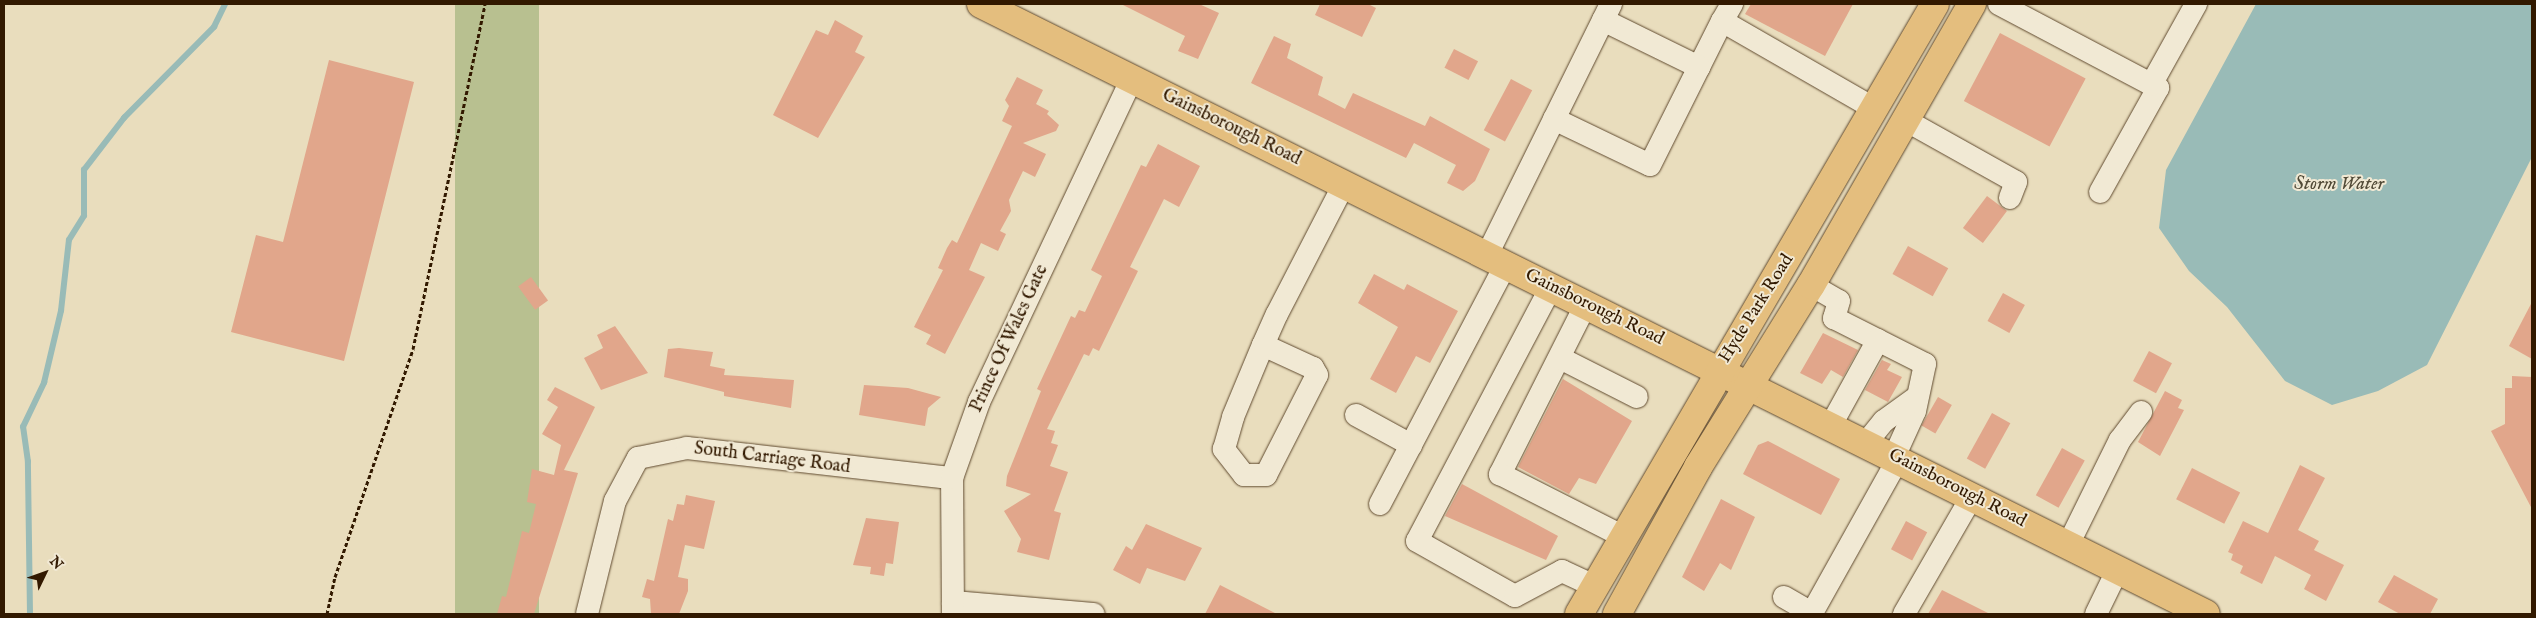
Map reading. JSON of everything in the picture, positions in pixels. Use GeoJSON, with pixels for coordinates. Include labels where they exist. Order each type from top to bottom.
{"type":"FeatureCollection","features":[{"type":"Feature","properties":{"kind":"main road","name":"Gainsborough Road"},"geometry":{"type":"LineString","coordinates":[[981,4],[1831,425],[2206,614]]}},
{"type":"Feature","properties":{"kind":"main road","name":"Hyde Park Road"},"geometry":{"type":"LineString","coordinates":[[1579,614],[1622,536],[1876,109],[1935,4]]}},
{"type":"Feature","properties":{"kind":"main road","name":"Hyde Park Road"},"geometry":{"type":"LineString","coordinates":[[1624,612],[1748,384],[1811,285],[1908,121],[1972,4]]}},
{"type":"Feature","properties":{"kind":"street"},"geometry":{"type":"LineString","coordinates":[[1999,4],[2158,88],[2100,192]]}},
{"type":"Feature","properties":{"kind":"street"},"geometry":{"type":"LineString","coordinates":[[2151,85],[2196,4]]}},
{"type":"Feature","properties":{"kind":"street"},"geometry":{"type":"LineString","coordinates":[[1380,504],[1411,445],[1496,260],[1554,119],[1607,12],[1699,67]]}},
{"type":"Feature","properties":{"kind":"street"},"geometry":{"type":"LineString","coordinates":[[1554,119],[1650,166],[1727,13],[1876,109]]}},
{"type":"Feature","properties":{"kind":"street","name":"Prince Of Wales Gate"},"geometry":{"type":"LineString","coordinates":[[953,608],[952,478],[979,402],[1132,79]]}},
{"type":"Feature","properties":{"kind":"street"},"geometry":{"type":"LineString","coordinates":[[1908,121],[2016,182],[2010,198]]}},
{"type":"Feature","properties":{"kind":"street"},"geometry":{"type":"LineString","coordinates":[[1263,345],[1314,368],[1317,375],[1266,475],[1244,475],[1224,450],[1263,345],[1344,184]]}},
{"type":"Feature","properties":{"kind":"street"},"geometry":{"type":"LineString","coordinates":[[1784,598],[1812,613],[1896,458],[1925,364],[1834,318],[1839,301],[1811,285]]}},
{"type":"Feature","properties":{"kind":"street"},"geometry":{"type":"LineString","coordinates":[[1551,286],[1417,541],[1515,596],[1562,571],[1594,586]]}},
{"type":"Feature","properties":{"kind":"street"},"geometry":{"type":"LineString","coordinates":[[1586,304],[1500,474],[1622,536]]}},
{"type":"Feature","properties":{"kind":"street"},"geometry":{"type":"LineString","coordinates":[[1831,425],[1878,340]]}},
{"type":"Feature","properties":{"kind":"street"},"geometry":{"type":"LineString","coordinates":[[1560,358],[1637,397]]}},
{"type":"Feature","properties":{"kind":"street"},"geometry":{"type":"LineString","coordinates":[[1866,443],[1884,420],[1916,398]]}},
{"type":"Feature","properties":{"kind":"street"},"geometry":{"type":"LineString","coordinates":[[2068,545],[2120,440],[2142,412]]}},
{"type":"Feature","properties":{"kind":"street"},"geometry":{"type":"LineString","coordinates":[[1356,415],[1411,445]]}},
{"type":"Feature","properties":{"kind":"street","name":"South Carriage Road"},"geometry":{"type":"LineString","coordinates":[[587,614],[615,501],[638,458],[687,448],[952,478]]}},
{"type":"Feature","properties":{"kind":"street"},"geometry":{"type":"LineString","coordinates":[[1904,614],[1972,496]]}},
{"type":"Feature","properties":{"kind":"street"},"geometry":{"type":"LineString","coordinates":[[2096,614],[2118,571]]}},
{"type":"Feature","properties":{"kind":"street"},"geometry":{"type":"LineString","coordinates":[[953,608],[1093,614]]}},
{"type":"Feature","properties":{"kind":"path"},"geometry":{"type":"LineString","coordinates":[[327,614],[335,578],[413,349],[485,4]]}},
{"type":"Feature","properties":{"kind":"green space"},"geometry":{"type":"Polygon","coordinates":[[[455,4],[539,4],[539,614],[455,614],[455,4]]]}},
{"type":"Feature","properties":{"kind":"water","name":"Storm Water"},"geometry":{"type":"Polygon","coordinates":[[[2256,4],[2532,4],[2532,157],[2427,365],[2378,391],[2332,405],[2285,381],[2227,307],[2189,271],[2159,228],[2166,170],[2256,4]]]}},
{"type":"Feature","properties":{"kind":"building"},"geometry":{"type":"Polygon","coordinates":[[[1121,4],[1199,4],[1219,13],[1198,59],[1178,51],[1185,36],[1121,4]]]}},
{"type":"Feature","properties":{"kind":"building"},"geometry":{"type":"Polygon","coordinates":[[[1320,4],[1368,4],[1376,8],[1362,37],[1315,15],[1320,4]]]}},
{"type":"Feature","properties":{"kind":"building"},"geometry":{"type":"Polygon","coordinates":[[[1751,4],[1853,4],[1825,56],[1745,14],[1751,4]]]}},
{"type":"Feature","properties":{"kind":"building"},"geometry":{"type":"Polygon","coordinates":[[[835,20],[863,36],[855,52],[865,57],[818,138],[773,115],[816,30],[828,35],[835,20]]]}},
{"type":"Feature","properties":{"kind":"building"},"geometry":{"type":"Polygon","coordinates":[[[2000,33],[2086,79],[2049,147],[1964,101],[2000,33]]]}},
{"type":"Feature","properties":{"kind":"building"},"geometry":{"type":"Polygon","coordinates":[[[1274,36],[1291,44],[1287,58],[1323,77],[1318,95],[1345,109],[1353,93],[1425,126],[1430,116],[1490,149],[1475,181],[1463,191],[1447,183],[1456,165],[1414,143],[1406,158],[1251,83],[1274,36]]]}},
{"type":"Feature","properties":{"kind":"building"},"geometry":{"type":"Polygon","coordinates":[[[1454,49],[1478,61],[1469,80],[1444,68],[1454,49]]]}},
{"type":"Feature","properties":{"kind":"building"},"geometry":{"type":"Polygon","coordinates":[[[329,60],[414,82],[344,361],[231,332],[256,235],[283,242],[329,60]]]}},
{"type":"Feature","properties":{"kind":"building"},"geometry":{"type":"Polygon","coordinates":[[[1017,77],[1043,90],[1036,104],[1049,111],[1047,114],[1059,125],[1056,131],[1023,143],[1046,154],[1035,177],[1023,171],[1009,200],[1011,211],[1000,231],[1006,234],[998,251],[981,243],[969,270],[985,277],[945,354],[926,344],[931,335],[914,327],[943,270],[938,268],[947,248],[952,240],[957,243],[1012,126],[1002,121],[1009,106],[1005,100],[1017,77]]]}},
{"type":"Feature","properties":{"kind":"building"},"geometry":{"type":"Polygon","coordinates":[[[1511,79],[1532,90],[1505,141],[1484,130],[1511,79]]]}},
{"type":"Feature","properties":{"kind":"building"},"geometry":{"type":"Polygon","coordinates":[[[1158,144],[1200,166],[1179,207],[1164,199],[1130,267],[1138,271],[1099,351],[1093,348],[1089,356],[1084,354],[1047,429],[1055,431],[1051,443],[1058,445],[1050,466],[1068,472],[1054,511],[1061,513],[1049,560],[1017,552],[1021,539],[1004,511],[1031,494],[1006,486],[1007,476],[1041,391],[1037,389],[1071,316],[1075,318],[1079,310],[1085,312],[1102,276],[1091,270],[1141,165],[1146,167],[1158,144]]]}},
{"type":"Feature","properties":{"kind":"building"},"geometry":{"type":"Polygon","coordinates":[[[1987,196],[2007,211],[1983,243],[1963,228],[1987,196]]]}},
{"type":"Feature","properties":{"kind":"building"},"geometry":{"type":"Polygon","coordinates":[[[1908,246],[1948,268],[1933,296],[1892,274],[1908,246]]]}},
{"type":"Feature","properties":{"kind":"building"},"geometry":{"type":"Polygon","coordinates":[[[1374,274],[1404,290],[1407,284],[1458,311],[1430,363],[1416,356],[1396,393],[1370,379],[1398,327],[1358,303],[1374,274]]]}},
{"type":"Feature","properties":{"kind":"building"},"geometry":{"type":"Polygon","coordinates":[[[531,277],[548,300],[535,310],[518,286],[531,277]]]}},
{"type":"Feature","properties":{"kind":"building"},"geometry":{"type":"Polygon","coordinates":[[[2003,293],[2025,305],[2009,333],[1987,321],[2003,293]]]}},
{"type":"Feature","properties":{"kind":"building"},"geometry":{"type":"Polygon","coordinates":[[[2532,302],[2532,359],[2509,346],[2532,302]]]}},
{"type":"Feature","properties":{"kind":"building"},"geometry":{"type":"Polygon","coordinates":[[[615,326],[648,373],[601,390],[584,358],[603,348],[597,335],[615,326]]]}},
{"type":"Feature","properties":{"kind":"building"},"geometry":{"type":"Polygon","coordinates":[[[1823,333],[1858,350],[1843,377],[1831,370],[1822,384],[1800,373],[1823,333]]]}},
{"type":"Feature","properties":{"kind":"building"},"geometry":{"type":"Polygon","coordinates":[[[679,348],[713,352],[710,366],[725,369],[724,375],[794,380],[791,408],[724,396],[724,392],[664,377],[668,349],[679,348]]]}},
{"type":"Feature","properties":{"kind":"building"},"geometry":{"type":"Polygon","coordinates":[[[2149,351],[2172,363],[2156,393],[2133,381],[2149,351]]]}},
{"type":"Feature","properties":{"kind":"building"},"geometry":{"type":"Polygon","coordinates":[[[1882,360],[1891,364],[1887,370],[1902,377],[1888,402],[1865,390],[1882,360]]]}},
{"type":"Feature","properties":{"kind":"building"},"geometry":{"type":"Polygon","coordinates":[[[2512,376],[2532,377],[2532,509],[2491,431],[2505,424],[2505,388],[2512,388],[2512,376]]]}},
{"type":"Feature","properties":{"kind":"building"},"geometry":{"type":"Polygon","coordinates":[[[1563,379],[1632,421],[1596,484],[1579,478],[1569,494],[1518,467],[1563,379]]]}},
{"type":"Feature","properties":{"kind":"building"},"geometry":{"type":"Polygon","coordinates":[[[864,385],[908,388],[941,397],[928,408],[925,426],[859,415],[864,385]]]}},
{"type":"Feature","properties":{"kind":"building"},"geometry":{"type":"Polygon","coordinates":[[[555,387],[595,407],[564,470],[578,473],[534,614],[497,614],[502,596],[506,597],[522,531],[529,533],[536,504],[527,502],[532,469],[554,475],[561,445],[542,434],[558,407],[547,400],[555,387]]]}},
{"type":"Feature","properties":{"kind":"building"},"geometry":{"type":"Polygon","coordinates":[[[2165,391],[2182,400],[2178,408],[2184,410],[2160,456],[2138,442],[2165,391]]]}},
{"type":"Feature","properties":{"kind":"building"},"geometry":{"type":"Polygon","coordinates":[[[1938,397],[1952,405],[1935,434],[1922,426],[1938,397]]]}},
{"type":"Feature","properties":{"kind":"building"},"geometry":{"type":"Polygon","coordinates":[[[1992,413],[2010,423],[1985,469],[1967,458],[1992,413]]]}},
{"type":"Feature","properties":{"kind":"building"},"geometry":{"type":"Polygon","coordinates":[[[1768,441],[1840,479],[1821,515],[1743,474],[1758,445],[1768,441]]]}},
{"type":"Feature","properties":{"kind":"building"},"geometry":{"type":"Polygon","coordinates":[[[2062,448],[2085,461],[2059,508],[2036,495],[2062,448]]]}},
{"type":"Feature","properties":{"kind":"building"},"geometry":{"type":"Polygon","coordinates":[[[2300,465],[2325,478],[2298,530],[2319,541],[2314,550],[2344,565],[2326,601],[2304,589],[2311,575],[2275,556],[2262,584],[2240,573],[2243,566],[2231,560],[2233,554],[2228,552],[2243,521],[2268,533],[2300,465]]]}},
{"type":"Feature","properties":{"kind":"building"},"geometry":{"type":"Polygon","coordinates":[[[2192,468],[2240,493],[2224,524],[2176,499],[2192,468]]]}},
{"type":"Feature","properties":{"kind":"building"},"geometry":{"type":"Polygon","coordinates":[[[1462,484],[1558,536],[1546,560],[1445,516],[1462,484]]]}},
{"type":"Feature","properties":{"kind":"building"},"geometry":{"type":"Polygon","coordinates":[[[686,495],[715,501],[704,549],[685,545],[678,577],[688,579],[688,591],[679,614],[651,614],[650,599],[642,597],[647,579],[654,581],[668,519],[673,521],[677,504],[684,505],[686,495]]]}},
{"type":"Feature","properties":{"kind":"building"},"geometry":{"type":"Polygon","coordinates":[[[1721,499],[1755,517],[1731,570],[1720,563],[1704,591],[1682,577],[1721,499]]]}},
{"type":"Feature","properties":{"kind":"building"},"geometry":{"type":"Polygon","coordinates":[[[866,518],[899,522],[893,564],[886,563],[884,576],[870,574],[871,567],[853,565],[866,518]]]}},
{"type":"Feature","properties":{"kind":"building"},"geometry":{"type":"Polygon","coordinates":[[[1906,521],[1927,532],[1912,561],[1891,549],[1906,521]]]}},
{"type":"Feature","properties":{"kind":"building"},"geometry":{"type":"Polygon","coordinates":[[[1146,524],[1202,548],[1185,581],[1147,568],[1140,584],[1113,570],[1126,546],[1132,550],[1146,524]]]}},
{"type":"Feature","properties":{"kind":"building"},"geometry":{"type":"Polygon","coordinates":[[[2394,575],[2438,599],[2430,614],[2400,614],[2378,602],[2394,575]]]}},
{"type":"Feature","properties":{"kind":"building"},"geometry":{"type":"Polygon","coordinates":[[[1220,585],[1277,614],[1205,614],[1220,585]]]}},
{"type":"Feature","properties":{"kind":"building"},"geometry":{"type":"Polygon","coordinates":[[[1942,590],[1990,614],[1928,614],[1942,590]]]}},
{"type":"Feature","properties":{"kind":"waterway"},"geometry":{"type":"LineString","coordinates":[[30,614],[28,462],[23,427],[44,383],[61,311],[69,240],[84,216],[84,170],[124,118],[214,27],[225,4]]}}]}
